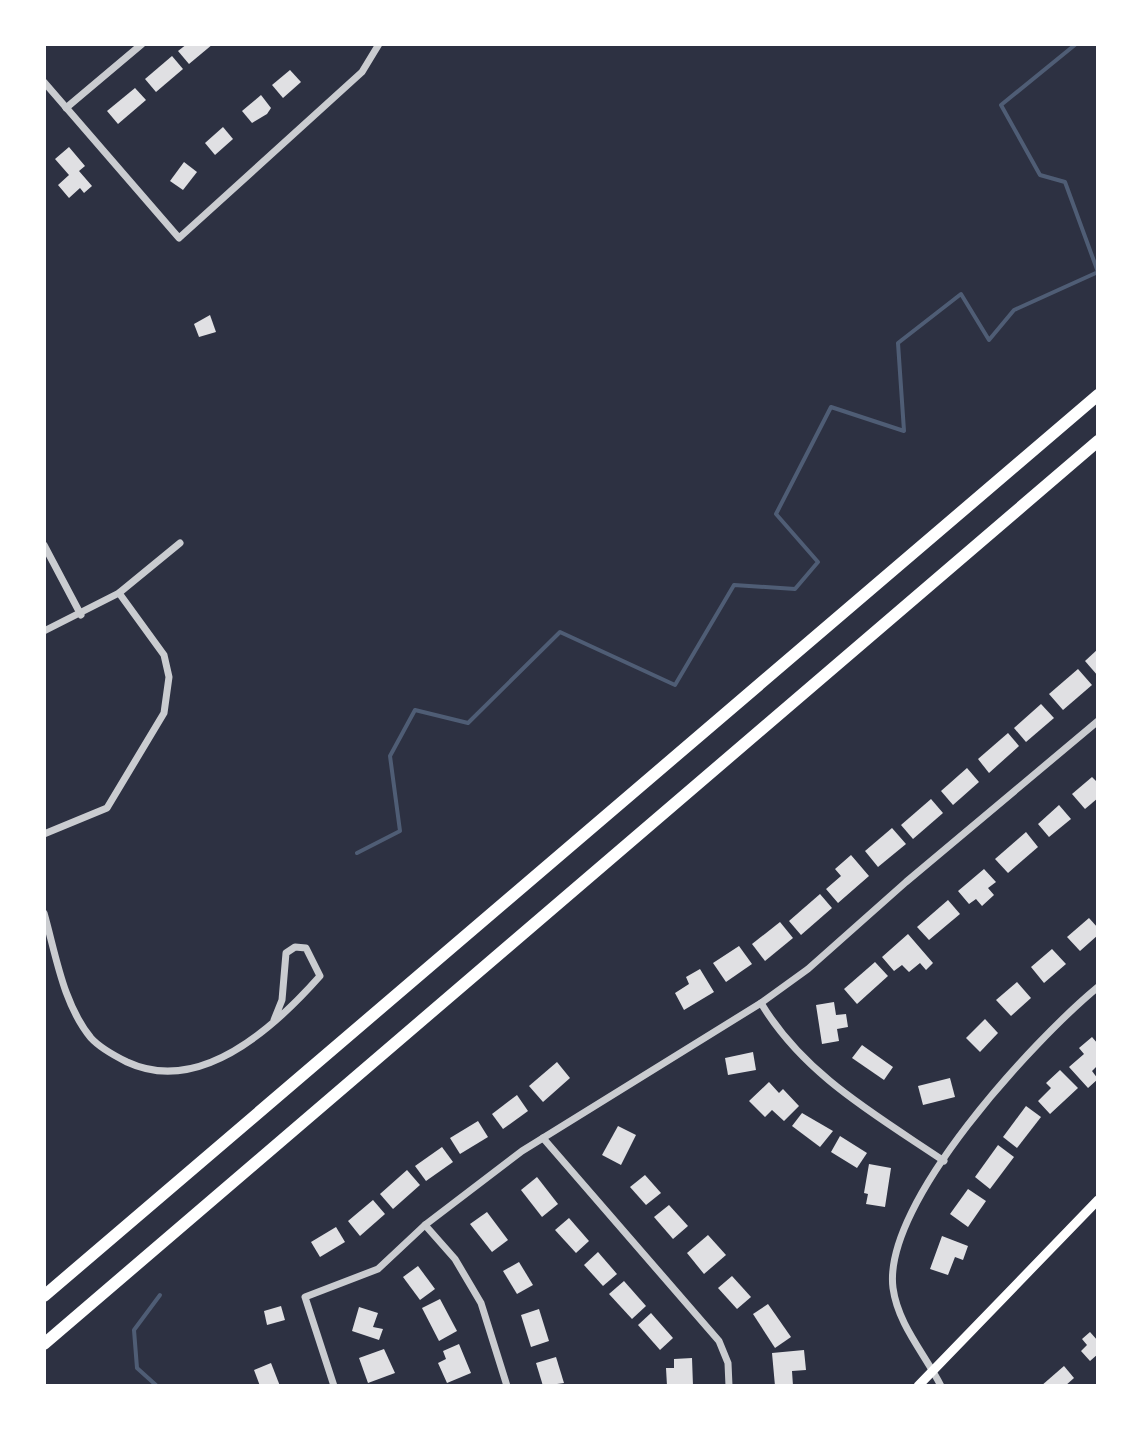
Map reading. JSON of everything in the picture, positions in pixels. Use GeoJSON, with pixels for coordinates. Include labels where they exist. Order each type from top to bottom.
{"type":"FeatureCollection","features":[{"type":"Feature","properties":{"kind":"highway"},"geometry":{"type":"LineString","coordinates":[[44,1296],[1098,395]]}},
{"type":"Feature","properties":{"kind":"highway"},"geometry":{"type":"LineString","coordinates":[[44,1344],[1098,441]]}},
{"type":"Feature","properties":{"kind":"main road"},"geometry":{"type":"LineString","coordinates":[[918,1386],[1098,1200]]}},
{"type":"Feature","properties":{"kind":"street"},"geometry":{"type":"LineString","coordinates":[[66,108],[142,44]]}},
{"type":"Feature","properties":{"kind":"street"},"geometry":{"type":"LineString","coordinates":[[44,82],[179,238],[362,72],[379,44]]}},
{"type":"Feature","properties":{"kind":"street"},"geometry":{"type":"LineString","coordinates":[[44,631],[81,615],[119,593],[180,543]]}},
{"type":"Feature","properties":{"kind":"street"},"geometry":{"type":"LineString","coordinates":[[44,545],[81,615]]}},
{"type":"Feature","properties":{"kind":"street"},"geometry":{"type":"LineString","coordinates":[[44,834],[107,808],[164,713],[169,677],[164,655],[119,593]]}},
{"type":"Feature","properties":{"kind":"street"},"geometry":{"type":"LineString","coordinates":[[334,1386],[305,1297],[378,1269],[425,1225],[543,1138],[761,1003],[853,933],[906,882],[1098,721]]}},
{"type":"Feature","properties":{"kind":"street"},"geometry":{"type":"LineString","coordinates":[[44,913],[70,1004],[79,1021],[93,1041],[146,1071],[205,1067],[240,1048],[274,1020],[320,976],[306,948],[295,947],[286,953],[282,1000],[274,1020]]}},
{"type":"Feature","properties":{"kind":"street"},"geometry":{"type":"LineString","coordinates":[[941,1386],[904,1325],[892,1275],[903,1227],[944,1161],[1012,1071],[1098,987]]}},
{"type":"Feature","properties":{"kind":"street"},"geometry":{"type":"LineString","coordinates":[[761,1003],[779,1032],[817,1074],[944,1161]]}},
{"type":"Feature","properties":{"kind":"street"},"geometry":{"type":"LineString","coordinates":[[543,1138],[719,1341],[728,1363],[729,1386]]}},
{"type":"Feature","properties":{"kind":"street"},"geometry":{"type":"LineString","coordinates":[[425,1225],[455,1259],[481,1303],[507,1386]]}},
{"type":"Feature","properties":{"kind":"building"},"geometry":{"type":"Polygon","coordinates":[[[187,44],[213,44],[189,64],[178,51],[187,44]]]}},
{"type":"Feature","properties":{"kind":"building"},"geometry":{"type":"Polygon","coordinates":[[[172,56],[183,69],[156,92],[145,79],[172,56]]]}},
{"type":"Feature","properties":{"kind":"building"},"geometry":{"type":"Polygon","coordinates":[[[290,70],[301,82],[283,98],[272,85],[290,70]]]}},
{"type":"Feature","properties":{"kind":"building"},"geometry":{"type":"Polygon","coordinates":[[[135,88],[146,100],[118,124],[107,111],[135,88]]]}},
{"type":"Feature","properties":{"kind":"building"},"geometry":{"type":"Polygon","coordinates":[[[261,95],[271,108],[252,123],[242,111],[261,95]]]}},
{"type":"Feature","properties":{"kind":"building"},"geometry":{"type":"Polygon","coordinates":[[[223,127],[233,139],[215,155],[205,143],[223,127]]]}},
{"type":"Feature","properties":{"kind":"building"},"geometry":{"type":"Polygon","coordinates":[[[69,147],[85,166],[79,171],[92,186],[84,193],[80,188],[69,198],[58,185],[69,175],[55,159],[69,147]]]}},
{"type":"Feature","properties":{"kind":"building"},"geometry":{"type":"Polygon","coordinates":[[[184,162],[197,172],[183,190],[170,181],[184,162]]]}},
{"type":"Feature","properties":{"kind":"building"},"geometry":{"type":"Polygon","coordinates":[[[210,315],[216,332],[199,337],[194,324],[210,315]]]}},
{"type":"Feature","properties":{"kind":"building"},"geometry":{"type":"Polygon","coordinates":[[[1098,649],[1098,676],[1085,661],[1098,649]]]}},
{"type":"Feature","properties":{"kind":"building"},"geometry":{"type":"Polygon","coordinates":[[[1078,669],[1092,685],[1063,710],[1049,694],[1078,669]]]}},
{"type":"Feature","properties":{"kind":"building"},"geometry":{"type":"Polygon","coordinates":[[[1041,704],[1054,718],[1026,742],[1014,728],[1041,704]]]}},
{"type":"Feature","properties":{"kind":"building"},"geometry":{"type":"Polygon","coordinates":[[[1008,733],[1019,746],[989,773],[978,759],[1008,733]]]}},
{"type":"Feature","properties":{"kind":"building"},"geometry":{"type":"Polygon","coordinates":[[[967,768],[979,782],[953,805],[941,791],[967,768]]]}},
{"type":"Feature","properties":{"kind":"building"},"geometry":{"type":"Polygon","coordinates":[[[1092,777],[1098,783],[1098,798],[1085,809],[1072,794],[1092,777]]]}},
{"type":"Feature","properties":{"kind":"building"},"geometry":{"type":"Polygon","coordinates":[[[931,799],[943,813],[913,839],[901,825],[931,799]]]}},
{"type":"Feature","properties":{"kind":"building"},"geometry":{"type":"Polygon","coordinates":[[[1059,805],[1071,819],[1049,837],[1038,824],[1059,805]]]}},
{"type":"Feature","properties":{"kind":"building"},"geometry":{"type":"Polygon","coordinates":[[[892,828],[906,844],[878,867],[865,851],[892,828]]]}},
{"type":"Feature","properties":{"kind":"building"},"geometry":{"type":"Polygon","coordinates":[[[1026,832],[1038,847],[1008,873],[995,859],[1026,832]]]}},
{"type":"Feature","properties":{"kind":"building"},"geometry":{"type":"Polygon","coordinates":[[[851,855],[869,876],[838,903],[826,889],[841,876],[835,869],[851,855]]]}},
{"type":"Feature","properties":{"kind":"building"},"geometry":{"type":"Polygon","coordinates":[[[984,869],[996,882],[988,888],[994,895],[982,906],[976,899],[969,904],[958,891],[984,869]]]}},
{"type":"Feature","properties":{"kind":"building"},"geometry":{"type":"Polygon","coordinates":[[[820,894],[832,908],[801,935],[789,921],[820,894]]]}},
{"type":"Feature","properties":{"kind":"building"},"geometry":{"type":"Polygon","coordinates":[[[948,900],[960,914],[929,940],[917,927],[948,900]]]}},
{"type":"Feature","properties":{"kind":"building"},"geometry":{"type":"Polygon","coordinates":[[[1089,918],[1098,928],[1098,935],[1080,951],[1067,937],[1089,918]]]}},
{"type":"Feature","properties":{"kind":"building"},"geometry":{"type":"Polygon","coordinates":[[[780,922],[793,938],[765,961],[752,944],[780,922]]]}},
{"type":"Feature","properties":{"kind":"building"},"geometry":{"type":"Polygon","coordinates":[[[908,934],[933,963],[926,970],[920,963],[909,972],[902,965],[894,971],[882,957],[908,934]]]}},
{"type":"Feature","properties":{"kind":"building"},"geometry":{"type":"Polygon","coordinates":[[[739,946],[752,964],[726,982],[713,963],[739,946]]]}},
{"type":"Feature","properties":{"kind":"building"},"geometry":{"type":"Polygon","coordinates":[[[1052,949],[1066,964],[1044,983],[1031,967],[1052,949]]]}},
{"type":"Feature","properties":{"kind":"building"},"geometry":{"type":"Polygon","coordinates":[[[875,962],[888,976],[857,1004],[844,989],[875,962]]]}},
{"type":"Feature","properties":{"kind":"building"},"geometry":{"type":"Polygon","coordinates":[[[700,969],[714,992],[684,1010],[675,993],[689,984],[686,977],[700,969]]]}},
{"type":"Feature","properties":{"kind":"building"},"geometry":{"type":"Polygon","coordinates":[[[1017,982],[1031,998],[1011,1016],[996,1000],[1017,982]]]}},
{"type":"Feature","properties":{"kind":"building"},"geometry":{"type":"Polygon","coordinates":[[[834,1002],[836,1015],[846,1014],[848,1027],[837,1029],[839,1041],[822,1044],[816,1005],[834,1002]]]}},
{"type":"Feature","properties":{"kind":"building"},"geometry":{"type":"Polygon","coordinates":[[[985,1019],[998,1033],[980,1052],[966,1038],[985,1019]]]}},
{"type":"Feature","properties":{"kind":"building"},"geometry":{"type":"Polygon","coordinates":[[[1092,1037],[1098,1044],[1098,1065],[1092,1071],[1098,1079],[1088,1088],[1069,1067],[1084,1054],[1079,1048],[1092,1037]]]}},
{"type":"Feature","properties":{"kind":"building"},"geometry":{"type":"Polygon","coordinates":[[[862,1045],[893,1067],[884,1080],[852,1058],[862,1045]]]}},
{"type":"Feature","properties":{"kind":"building"},"geometry":{"type":"Polygon","coordinates":[[[753,1052],[756,1070],[728,1075],[725,1058],[753,1052]]]}},
{"type":"Feature","properties":{"kind":"building"},"geometry":{"type":"Polygon","coordinates":[[[557,1062],[570,1078],[543,1102],[529,1086],[557,1062]]]}},
{"type":"Feature","properties":{"kind":"building"},"geometry":{"type":"Polygon","coordinates":[[[1060,1070],[1078,1088],[1050,1114],[1038,1101],[1051,1088],[1046,1083],[1060,1070]]]}},
{"type":"Feature","properties":{"kind":"building"},"geometry":{"type":"Polygon","coordinates":[[[950,1078],[955,1097],[923,1105],[918,1086],[950,1078]]]}},
{"type":"Feature","properties":{"kind":"building"},"geometry":{"type":"Polygon","coordinates":[[[769,1082],[779,1093],[783,1089],[799,1106],[784,1121],[772,1110],[765,1117],[749,1101],[769,1082]]]}},
{"type":"Feature","properties":{"kind":"building"},"geometry":{"type":"Polygon","coordinates":[[[517,1095],[528,1111],[503,1129],[492,1114],[517,1095]]]}},
{"type":"Feature","properties":{"kind":"building"},"geometry":{"type":"Polygon","coordinates":[[[1026,1106],[1041,1117],[1017,1148],[1003,1137],[1026,1106]]]}},
{"type":"Feature","properties":{"kind":"building"},"geometry":{"type":"Polygon","coordinates":[[[802,1113],[833,1131],[820,1147],[792,1126],[802,1113]]]}},
{"type":"Feature","properties":{"kind":"building"},"geometry":{"type":"Polygon","coordinates":[[[478,1121],[488,1137],[460,1154],[450,1138],[478,1121]]]}},
{"type":"Feature","properties":{"kind":"building"},"geometry":{"type":"Polygon","coordinates":[[[618,1126],[636,1135],[621,1165],[602,1155],[618,1126]]]}},
{"type":"Feature","properties":{"kind":"building"},"geometry":{"type":"Polygon","coordinates":[[[840,1136],[867,1153],[857,1168],[831,1152],[840,1136]]]}},
{"type":"Feature","properties":{"kind":"building"},"geometry":{"type":"Polygon","coordinates":[[[998,1145],[1014,1157],[990,1189],[975,1177],[998,1145]]]}},
{"type":"Feature","properties":{"kind":"building"},"geometry":{"type":"Polygon","coordinates":[[[442,1147],[453,1162],[426,1181],[415,1166],[442,1147]]]}},
{"type":"Feature","properties":{"kind":"building"},"geometry":{"type":"Polygon","coordinates":[[[869,1164],[891,1168],[885,1207],[866,1204],[868,1194],[864,1193],[869,1164]]]}},
{"type":"Feature","properties":{"kind":"building"},"geometry":{"type":"Polygon","coordinates":[[[407,1170],[420,1185],[393,1209],[380,1194],[407,1170]]]}},
{"type":"Feature","properties":{"kind":"building"},"geometry":{"type":"Polygon","coordinates":[[[645,1175],[661,1193],[646,1205],[630,1187],[645,1175]]]}},
{"type":"Feature","properties":{"kind":"building"},"geometry":{"type":"Polygon","coordinates":[[[537,1177],[558,1204],[542,1217],[521,1190],[537,1177]]]}},
{"type":"Feature","properties":{"kind":"building"},"geometry":{"type":"Polygon","coordinates":[[[968,1189],[986,1201],[968,1227],[950,1214],[968,1189]]]}},
{"type":"Feature","properties":{"kind":"building"},"geometry":{"type":"Polygon","coordinates":[[[373,1200],[385,1214],[360,1236],[348,1221],[373,1200]]]}},
{"type":"Feature","properties":{"kind":"building"},"geometry":{"type":"Polygon","coordinates":[[[669,1205],[688,1226],[673,1239],[654,1217],[669,1205]]]}},
{"type":"Feature","properties":{"kind":"building"},"geometry":{"type":"Polygon","coordinates":[[[487,1212],[508,1240],[492,1252],[470,1224],[487,1212]]]}},
{"type":"Feature","properties":{"kind":"building"},"geometry":{"type":"Polygon","coordinates":[[[569,1218],[589,1241],[576,1253],[555,1230],[569,1218]]]}},
{"type":"Feature","properties":{"kind":"building"},"geometry":{"type":"Polygon","coordinates":[[[336,1227],[345,1242],[320,1257],[311,1242],[336,1227]]]}},
{"type":"Feature","properties":{"kind":"building"},"geometry":{"type":"Polygon","coordinates":[[[708,1235],[726,1255],[704,1274],[687,1253],[708,1235]]]}},
{"type":"Feature","properties":{"kind":"building"},"geometry":{"type":"Polygon","coordinates":[[[942,1236],[968,1246],[963,1260],[955,1257],[948,1275],[930,1269],[942,1236]]]}},
{"type":"Feature","properties":{"kind":"building"},"geometry":{"type":"Polygon","coordinates":[[[598,1252],[617,1274],[603,1286],[584,1265],[598,1252]]]}},
{"type":"Feature","properties":{"kind":"building"},"geometry":{"type":"Polygon","coordinates":[[[519,1262],[533,1285],[517,1294],[503,1271],[519,1262]]]}},
{"type":"Feature","properties":{"kind":"building"},"geometry":{"type":"Polygon","coordinates":[[[418,1266],[435,1289],[420,1300],[403,1277],[418,1266]]]}},
{"type":"Feature","properties":{"kind":"building"},"geometry":{"type":"Polygon","coordinates":[[[732,1276],[751,1297],[737,1309],[718,1288],[732,1276]]]}},
{"type":"Feature","properties":{"kind":"building"},"geometry":{"type":"Polygon","coordinates":[[[624,1281],[646,1306],[632,1319],[609,1294],[624,1281]]]}},
{"type":"Feature","properties":{"kind":"building"},"geometry":{"type":"Polygon","coordinates":[[[440,1299],[457,1331],[439,1341],[422,1308],[440,1299]]]}},
{"type":"Feature","properties":{"kind":"building"},"geometry":{"type":"Polygon","coordinates":[[[768,1304],[791,1337],[775,1348],[753,1314],[768,1304]]]}},
{"type":"Feature","properties":{"kind":"building"},"geometry":{"type":"Polygon","coordinates":[[[281,1306],[285,1320],[267,1325],[264,1311],[281,1306]]]}},
{"type":"Feature","properties":{"kind":"building"},"geometry":{"type":"Polygon","coordinates":[[[359,1307],[378,1313],[373,1327],[383,1329],[379,1340],[352,1331],[359,1307]]]}},
{"type":"Feature","properties":{"kind":"building"},"geometry":{"type":"Polygon","coordinates":[[[539,1309],[549,1341],[531,1347],[521,1315],[539,1309]]]}},
{"type":"Feature","properties":{"kind":"building"},"geometry":{"type":"Polygon","coordinates":[[[651,1313],[673,1338],[660,1350],[638,1325],[651,1313]]]}},
{"type":"Feature","properties":{"kind":"building"},"geometry":{"type":"Polygon","coordinates":[[[1090,1332],[1098,1341],[1098,1354],[1090,1361],[1081,1351],[1087,1345],[1082,1339],[1090,1332]]]}},
{"type":"Feature","properties":{"kind":"building"},"geometry":{"type":"Polygon","coordinates":[[[459,1344],[471,1373],[447,1383],[438,1363],[446,1359],[443,1351],[459,1344]]]}},
{"type":"Feature","properties":{"kind":"building"},"geometry":{"type":"Polygon","coordinates":[[[384,1349],[395,1373],[368,1383],[359,1358],[384,1349]]]}},
{"type":"Feature","properties":{"kind":"building"},"geometry":{"type":"Polygon","coordinates":[[[804,1350],[806,1370],[792,1371],[793,1386],[775,1386],[772,1353],[804,1350]]]}},
{"type":"Feature","properties":{"kind":"building"},"geometry":{"type":"Polygon","coordinates":[[[556,1357],[564,1383],[543,1386],[536,1363],[556,1357]]]}},
{"type":"Feature","properties":{"kind":"building"},"geometry":{"type":"Polygon","coordinates":[[[692,1358],[693,1386],[667,1386],[666,1368],[674,1368],[674,1359],[692,1358]]]}},
{"type":"Feature","properties":{"kind":"building"},"geometry":{"type":"Polygon","coordinates":[[[271,1363],[280,1386],[260,1386],[254,1370],[271,1363]]]}},
{"type":"Feature","properties":{"kind":"building"},"geometry":{"type":"Polygon","coordinates":[[[1064,1366],[1074,1378],[1065,1386],[1041,1386],[1064,1366]]]}},
{"type":"Feature","properties":{"kind":"waterway"},"geometry":{"type":"LineString","coordinates":[[357,853],[400,831],[390,756],[415,710],[468,723],[560,632],[675,685],[734,585],[795,589],[818,562],[776,514],[831,407],[904,431],[898,343],[961,294],[989,340],[1014,310],[1098,272],[1065,182],[1040,175],[1001,105],[1076,44]]}},
{"type":"Feature","properties":{"kind":"waterway"},"geometry":{"type":"LineString","coordinates":[[157,1386],[137,1368],[134,1330],[160,1295]]}}]}
